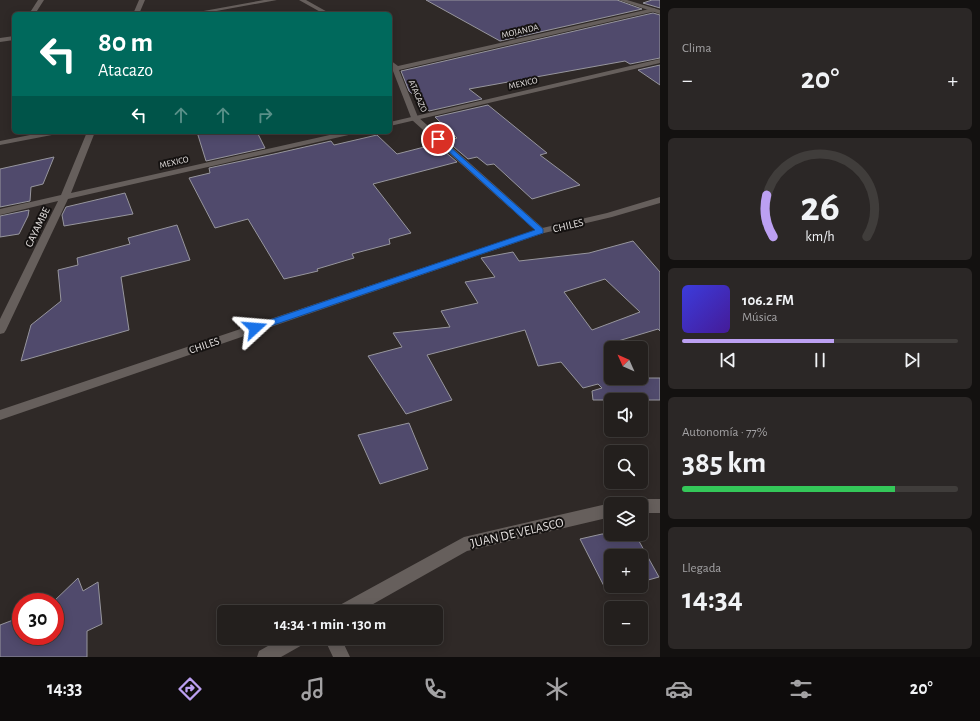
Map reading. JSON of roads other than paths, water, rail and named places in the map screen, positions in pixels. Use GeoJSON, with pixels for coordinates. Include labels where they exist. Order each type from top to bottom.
{"type":"FeatureCollection","features":[{"type":"Feature","properties":{"kind":"street"},"geometry":{"type":"LineString","coordinates":[[33,12],[41,0]]}},
{"type":"Feature","properties":{"kind":"street"},"geometry":{"type":"LineString","coordinates":[[137,12],[142,0]]}},
{"type":"Feature","properties":{"kind":"street"},"geometry":{"type":"LineString","coordinates":[[202,12],[274,0]]}},
{"type":"Feature","properties":{"kind":"street"},"geometry":{"type":"LineString","coordinates":[[302,0],[324,12]]}},
{"type":"Feature","properties":{"kind":"street"},"geometry":{"type":"LineString","coordinates":[[622,0],[657,11]]}},
{"type":"Feature","properties":{"kind":"street","name":"MOJANDA"},"geometry":{"type":"LineString","coordinates":[[393,70],[657,11]]}},
{"type":"Feature","properties":{"kind":"street"},"geometry":{"type":"LineString","coordinates":[[0,40],[12,38]]}},
{"type":"Feature","properties":{"kind":"street","name":"MEXICO"},"geometry":{"type":"LineString","coordinates":[[392,124],[660,61]]}},
{"type":"Feature","properties":{"kind":"street","name":"ATACAZO"},"geometry":{"type":"LineString","coordinates":[[393,70],[415,118],[541,231]]}},
{"type":"Feature","properties":{"kind":"street"},"geometry":{"type":"LineString","coordinates":[[0,143],[47,134]]}},
{"type":"Feature","properties":{"kind":"street","name":"CAYAMBE"},"geometry":{"type":"LineString","coordinates":[[0,330],[65,197],[90,134]]}},
{"type":"Feature","properties":{"kind":"street","name":"MEXICO"},"geometry":{"type":"LineString","coordinates":[[0,212],[344,134]]}},
{"type":"Feature","properties":{"kind":"street","name":"CHILES"},"geometry":{"type":"LineString","coordinates":[[0,414],[541,231],[609,215],[660,200]]}},
{"type":"Feature","properties":{"kind":"street"},"geometry":{"type":"LineString","coordinates":[[648,506],[660,506]]}},
{"type":"Feature","properties":{"kind":"street","name":"JUAN DE VELASCO"},"geometry":{"type":"LineString","coordinates":[[356,605],[464,544],[604,512]]}},
{"type":"Feature","properties":{"kind":"street"},"geometry":{"type":"LineString","coordinates":[[265,657],[286,645]]}},
{"type":"Feature","properties":{"kind":"street"},"geometry":{"type":"LineString","coordinates":[[336,645],[342,657]]}}]}
